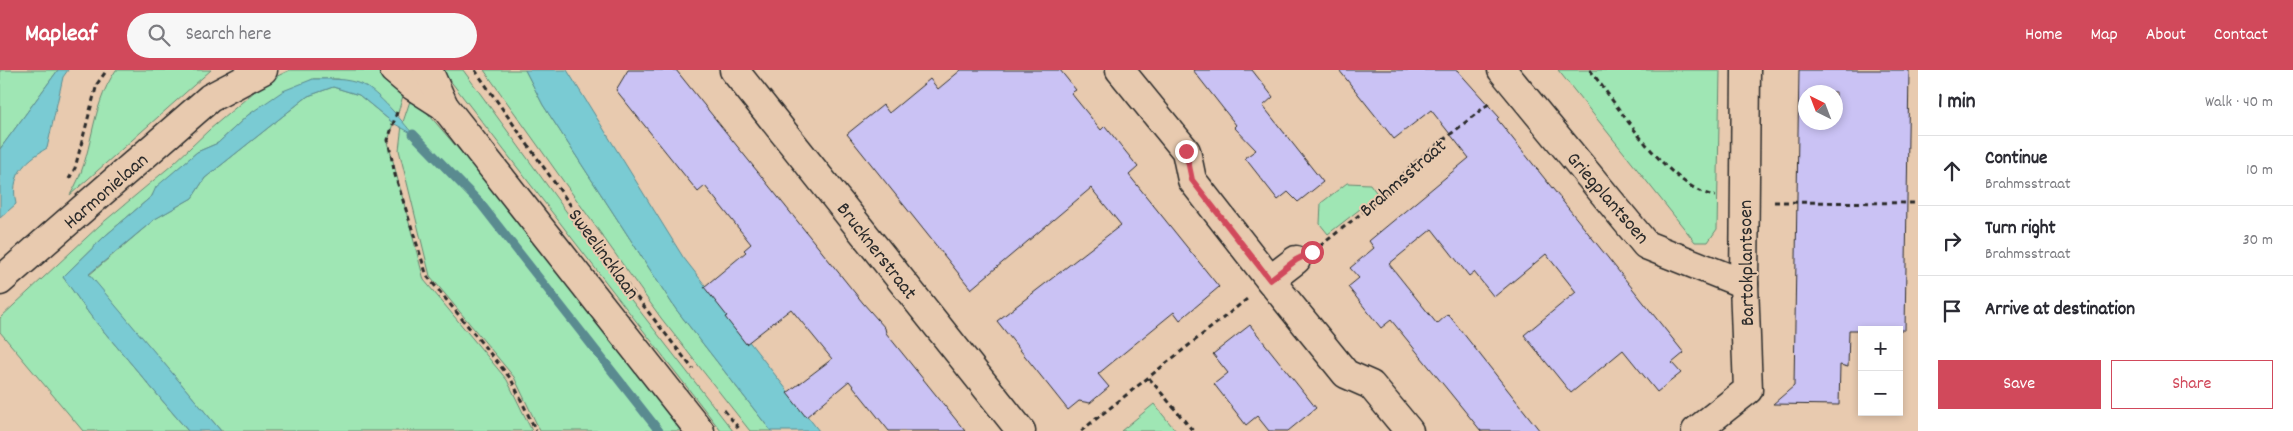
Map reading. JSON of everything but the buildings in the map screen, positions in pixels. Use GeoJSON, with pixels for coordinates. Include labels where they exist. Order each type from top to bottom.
{"type":"FeatureCollection","features":[{"type":"Feature","properties":{"kind":"street","name":"Harmonielaan"},"geometry":{"type":"LineString","coordinates":[[210,98],[230,70]]}},
{"type":"Feature","properties":{"kind":"street","name":"Harmonielaan"},"geometry":{"type":"LineString","coordinates":[[0,281],[210,98],[263,70]]}},
{"type":"Feature","properties":{"kind":"street","name":"Sweelincklaan"},"geometry":{"type":"LineString","coordinates":[[394,70],[413,86],[444,106]]}},
{"type":"Feature","properties":{"kind":"street","name":"Sweelincklaan"},"geometry":{"type":"LineString","coordinates":[[428,70],[444,106],[700,431]]}},
{"type":"Feature","properties":{"kind":"street","name":"Brucknerstraat"},"geometry":{"type":"LineString","coordinates":[[734,70],[1021,431]]}},
{"type":"Feature","properties":{"kind":"street"},"geometry":{"type":"LineString","coordinates":[[1120,70],[1186,151],[1192,180],[1270,280],[1346,374],[1371,385],[1408,431]]}},
{"type":"Feature","properties":{"kind":"street","name":"Bartokplantsoen"},"geometry":{"type":"LineString","coordinates":[[1696,431],[1748,390],[1744,284],[1746,70]]}},
{"type":"Feature","properties":{"kind":"street","name":"Griegplantsoen"},"geometry":{"type":"LineString","coordinates":[[1508,77],[1646,244],[1744,284]]}},
{"type":"Feature","properties":{"kind":"street"},"geometry":{"type":"LineString","coordinates":[[1270,280],[1296,260]]}},
{"type":"Feature","properties":{"kind":"path"},"geometry":{"type":"LineString","coordinates":[[67,182],[75,168],[97,84],[107,70]]}},
{"type":"Feature","properties":{"kind":"path","name":"Sweelincklaan"},"geometry":{"type":"LineString","coordinates":[[475,70],[624,281],[698,376]]}},
{"type":"Feature","properties":{"kind":"path","name":"Brahmsstraat"},"geometry":{"type":"LineString","coordinates":[[1296,260],[1312,252],[1382,197],[1413,164],[1508,77]]}},
{"type":"Feature","properties":{"kind":"path"},"geometry":{"type":"LineString","coordinates":[[400,105],[388,140],[395,175],[427,276],[511,379],[536,431]]}},
{"type":"Feature","properties":{"kind":"path"},"geometry":{"type":"LineString","coordinates":[[1082,431],[1270,280]]}},
{"type":"Feature","properties":{"kind":"path"},"geometry":{"type":"LineString","coordinates":[[1149,378],[1193,431]]}},
{"type":"Feature","properties":{"kind":"path"},"geometry":{"type":"LineString","coordinates":[[722,407],[741,431]]}},
{"type":"Feature","properties":{"kind":"green space"},"geometry":{"type":"Polygon","coordinates":[[[0,70],[58,70],[0,149],[0,70]]]}},
{"type":"Feature","properties":{"kind":"green space"},"geometry":{"type":"Polygon","coordinates":[[[116,70],[211,70],[70,195],[84,164],[101,101],[116,70]]]}},
{"type":"Feature","properties":{"kind":"green space"},"geometry":{"type":"Polygon","coordinates":[[[290,70],[379,70],[405,89],[397,116],[364,86],[338,79],[313,79],[248,115],[218,143],[197,152],[157,187],[152,196],[105,236],[63,277],[90,315],[188,431],[83,431],[0,332],[0,318],[100,225],[172,165],[209,130],[267,81],[290,70]]]}},
{"type":"Feature","properties":{"kind":"green space"},"geometry":{"type":"Polygon","coordinates":[[[442,70],[463,70],[625,292],[733,431],[721,431],[442,70]]]}},
{"type":"Feature","properties":{"kind":"green space"},"geometry":{"type":"Polygon","coordinates":[[[484,70],[525,70],[543,105],[675,308],[771,431],[750,431],[661,318],[484,70]]]}},
{"type":"Feature","properties":{"kind":"green space"},"geometry":{"type":"Polygon","coordinates":[[[1558,70],[1720,70],[1717,229],[1708,242],[1695,242],[1558,70]]]}},
{"type":"Feature","properties":{"kind":"green space"},"geometry":{"type":"Polygon","coordinates":[[[333,87],[359,95],[393,123],[388,142],[424,280],[507,380],[532,431],[221,431],[89,275],[155,219],[192,198],[205,178],[308,96],[333,87]]]}},
{"type":"Feature","properties":{"kind":"green space"},"geometry":{"type":"Polygon","coordinates":[[[412,95],[491,187],[682,431],[540,431],[514,377],[430,276],[399,150],[402,125],[412,95]]]}},
{"type":"Feature","properties":{"kind":"green space"},"geometry":{"type":"Polygon","coordinates":[[[1347,183],[1370,184],[1378,195],[1328,234],[1320,224],[1321,203],[1347,183]]]}},
{"type":"Feature","properties":{"kind":"green space"},"geometry":{"type":"Polygon","coordinates":[[[1154,404],[1176,431],[1121,431],[1154,404]]]}},
{"type":"Feature","properties":{"kind":"water"},"geometry":{"type":"Polygon","coordinates":[[[58,70],[68,70],[63,77],[47,148],[25,164],[20,171],[15,185],[16,204],[0,218],[0,149],[58,70]]]}},
{"type":"Feature","properties":{"kind":"water"},"geometry":{"type":"Polygon","coordinates":[[[525,70],[567,70],[683,257],[819,431],[771,431],[675,308],[543,105],[525,70]]]}},
{"type":"Feature","properties":{"kind":"water"},"geometry":{"type":"Polygon","coordinates":[[[313,79],[344,80],[363,85],[383,100],[413,134],[393,123],[359,95],[333,87],[308,96],[205,178],[192,198],[155,219],[89,274],[221,431],[188,431],[90,315],[63,277],[105,236],[152,196],[156,187],[197,152],[218,143],[248,115],[283,91],[313,79]]]}},
{"type":"Feature","properties":{"kind":"waterway"},"geometry":{"type":"LineString","coordinates":[[413,134],[480,203],[659,431]]}},
{"type":"Feature","properties":{"kind":"route"},"geometry":{"type":"LineString","coordinates":[[1186,151],[1192,180],[1270,280],[1296,260],[1312,252]]}}]}
